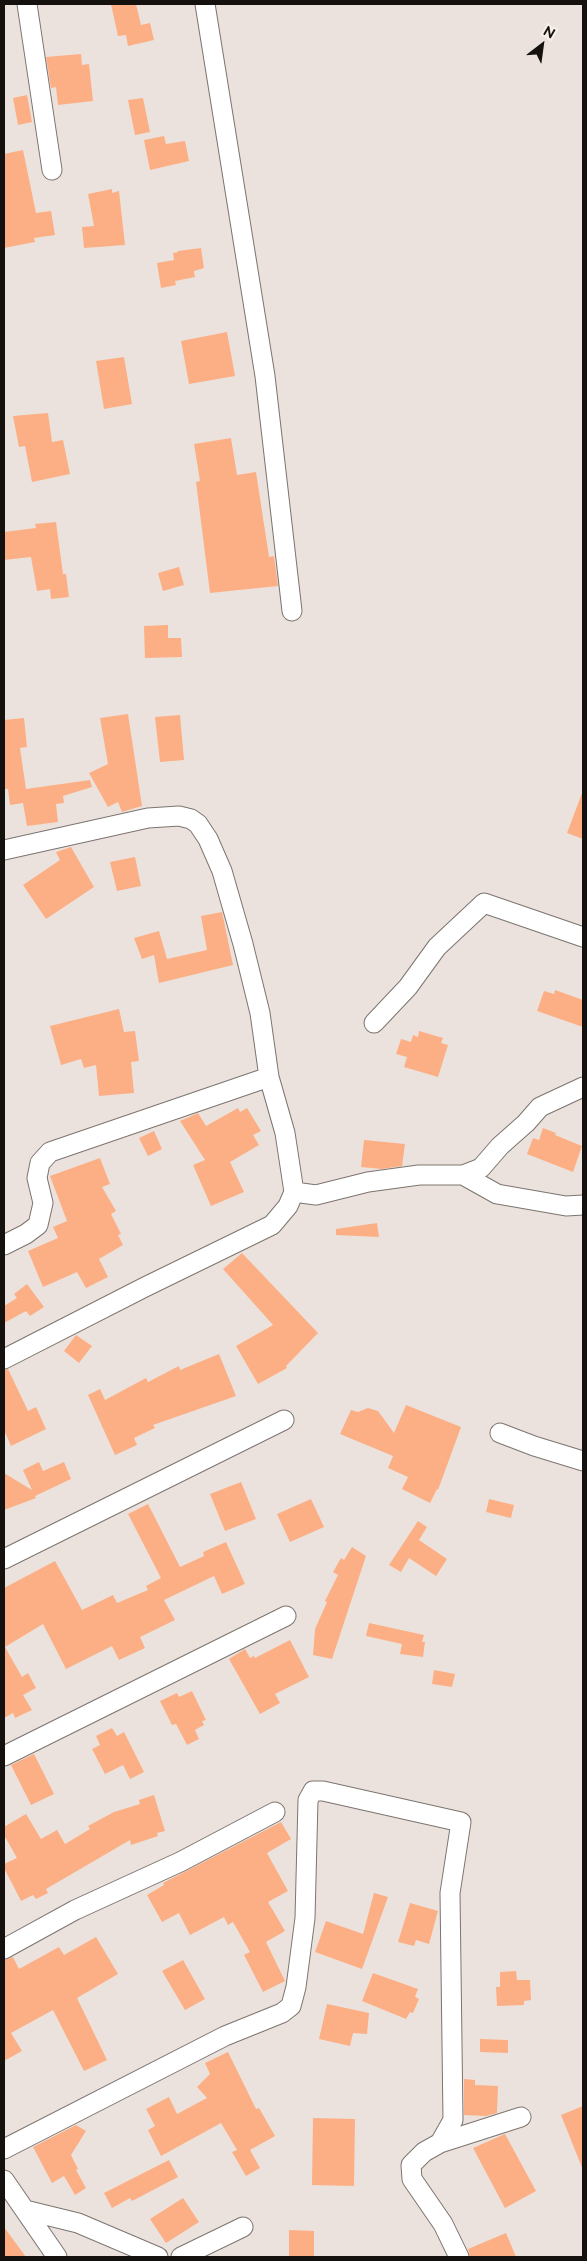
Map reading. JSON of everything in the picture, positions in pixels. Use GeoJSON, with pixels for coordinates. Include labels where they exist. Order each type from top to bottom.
{"type":"FeatureCollection","features":[{"type":"Feature","properties":{"kind":"street"},"geometry":{"type":"LineString","coordinates":[[27,4],[52,170]]}},
{"type":"Feature","properties":{"kind":"street"},"geometry":{"type":"LineString","coordinates":[[205,4],[265,376],[292,611]]}},
{"type":"Feature","properties":{"kind":"street"},"geometry":{"type":"LineString","coordinates":[[4,850],[148,818],[179,816],[191,819],[198,824],[208,839],[222,871],[243,944],[260,1012],[269,1077],[285,1133],[294,1192],[288,1206],[272,1225],[144,1287],[60,1332],[4,1359]]}},
{"type":"Feature","properties":{"kind":"street"},"geometry":{"type":"LineString","coordinates":[[374,1023],[408,987],[437,947],[484,903],[583,937]]}},
{"type":"Feature","properties":{"kind":"street"},"geometry":{"type":"LineString","coordinates":[[4,1245],[26,1234],[38,1225],[43,1203],[37,1178],[40,1163],[50,1152],[269,1077]]}},
{"type":"Feature","properties":{"kind":"street"},"geometry":{"type":"LineString","coordinates":[[294,1192],[316,1194],[368,1182],[411,1176],[463,1174],[481,1168],[500,1146],[526,1123],[540,1107],[583,1086]]}},
{"type":"Feature","properties":{"kind":"street"},"geometry":{"type":"LineString","coordinates":[[463,1174],[497,1194],[566,1206],[583,1205]]}},
{"type":"Feature","properties":{"kind":"street"},"geometry":{"type":"LineString","coordinates":[[4,1559],[284,1420]]}},
{"type":"Feature","properties":{"kind":"street"},"geometry":{"type":"LineString","coordinates":[[500,1433],[583,1461]]}},
{"type":"Feature","properties":{"kind":"street"},"geometry":{"type":"LineString","coordinates":[[4,1756],[286,1616]]}},
{"type":"Feature","properties":{"kind":"street"},"geometry":{"type":"LineString","coordinates":[[4,2150],[225,2036],[282,2013],[291,2006],[296,1987],[304,1918],[308,1800],[313,1791],[323,1791],[461,1822],[450,1893],[453,2120],[440,2143]]}},
{"type":"Feature","properties":{"kind":"street"},"geometry":{"type":"LineString","coordinates":[[4,1949],[75,1910],[180,1862],[275,1812]]}},
{"type":"Feature","properties":{"kind":"street"},"geometry":{"type":"LineString","coordinates":[[459,2257],[443,2224],[412,2179],[411,2165],[424,2152],[440,2143],[522,2117]]}},
{"type":"Feature","properties":{"kind":"street"},"geometry":{"type":"LineString","coordinates":[[4,2180],[57,2257]]}},
{"type":"Feature","properties":{"kind":"street"},"geometry":{"type":"LineString","coordinates":[[25,2210],[78,2223],[158,2257]]}},
{"type":"Feature","properties":{"kind":"street"},"geometry":{"type":"LineString","coordinates":[[181,2257],[243,2227]]}},
{"type":"Feature","properties":{"kind":"building"},"geometry":{"type":"Polygon","coordinates":[[[111,4],[136,4],[141,25],[150,23],[154,40],[128,46],[126,35],[118,36],[111,4]]]}},
{"type":"Feature","properties":{"kind":"building"},"geometry":{"type":"Polygon","coordinates":[[[81,54],[82,65],[89,64],[93,101],[58,105],[56,87],[51,88],[46,57],[81,54]]]}},
{"type":"Feature","properties":{"kind":"building"},"geometry":{"type":"Polygon","coordinates":[[[27,95],[32,122],[18,125],[13,98],[27,95]]]}},
{"type":"Feature","properties":{"kind":"building"},"geometry":{"type":"Polygon","coordinates":[[[143,98],[150,132],[135,135],[128,100],[143,98]]]}},
{"type":"Feature","properties":{"kind":"building"},"geometry":{"type":"Polygon","coordinates":[[[164,136],[166,144],[185,141],[189,161],[150,170],[144,140],[164,136]]]}},
{"type":"Feature","properties":{"kind":"building"},"geometry":{"type":"Polygon","coordinates":[[[23,150],[36,213],[51,211],[55,235],[34,238],[35,242],[4,248],[4,154],[23,150]]]}},
{"type":"Feature","properties":{"kind":"building"},"geometry":{"type":"Polygon","coordinates":[[[112,189],[112,193],[119,191],[125,245],[84,248],[82,227],[94,226],[88,194],[112,189]]]}},
{"type":"Feature","properties":{"kind":"building"},"geometry":{"type":"Polygon","coordinates":[[[201,248],[204,268],[194,271],[195,277],[175,281],[176,285],[161,288],[157,263],[174,260],[173,253],[178,251],[201,248]]]}},
{"type":"Feature","properties":{"kind":"building"},"geometry":{"type":"Polygon","coordinates":[[[227,332],[235,376],[189,384],[181,341],[227,332]]]}},
{"type":"Feature","properties":{"kind":"building"},"geometry":{"type":"Polygon","coordinates":[[[124,357],[132,404],[104,409],[96,361],[124,357]]]}},
{"type":"Feature","properties":{"kind":"building"},"geometry":{"type":"Polygon","coordinates":[[[48,413],[52,442],[63,440],[70,474],[32,482],[25,446],[19,447],[13,416],[48,413]]]}},
{"type":"Feature","properties":{"kind":"building"},"geometry":{"type":"Polygon","coordinates":[[[231,438],[237,475],[256,472],[269,557],[274,556],[278,586],[210,593],[196,482],[200,481],[194,444],[231,438]]]}},
{"type":"Feature","properties":{"kind":"building"},"geometry":{"type":"Polygon","coordinates":[[[56,522],[63,574],[66,574],[69,597],[51,599],[50,589],[37,591],[31,557],[4,560],[4,532],[36,528],[35,524],[56,522]]]}},
{"type":"Feature","properties":{"kind":"building"},"geometry":{"type":"Polygon","coordinates":[[[179,567],[184,585],[163,591],[158,573],[179,567]]]}},
{"type":"Feature","properties":{"kind":"building"},"geometry":{"type":"Polygon","coordinates":[[[168,625],[168,638],[181,638],[182,657],[145,658],[144,626],[168,625]]]}},
{"type":"Feature","properties":{"kind":"building"},"geometry":{"type":"Polygon","coordinates":[[[128,714],[142,806],[122,812],[118,802],[108,807],[89,773],[108,764],[100,718],[128,714]]]}},
{"type":"Feature","properties":{"kind":"building"},"geometry":{"type":"Polygon","coordinates":[[[180,715],[184,760],[160,762],[155,717],[180,715]]]}},
{"type":"Feature","properties":{"kind":"building"},"geometry":{"type":"Polygon","coordinates":[[[24,718],[27,747],[20,748],[26,789],[90,780],[92,787],[63,796],[64,803],[56,804],[58,822],[27,826],[23,803],[10,805],[8,789],[4,789],[4,720],[24,718]]]}},
{"type":"Feature","properties":{"kind":"building"},"geometry":{"type":"Polygon","coordinates":[[[583,794],[583,839],[567,833],[583,794]]]}},
{"type":"Feature","properties":{"kind":"building"},"geometry":{"type":"Polygon","coordinates":[[[71,847],[94,887],[46,919],[23,885],[60,860],[56,852],[71,847]]]}},
{"type":"Feature","properties":{"kind":"building"},"geometry":{"type":"Polygon","coordinates":[[[135,857],[141,886],[117,891],[110,862],[135,857]]]}},
{"type":"Feature","properties":{"kind":"building"},"geometry":{"type":"Polygon","coordinates":[[[222,912],[233,965],[159,983],[154,955],[142,959],[134,938],[159,931],[167,959],[207,950],[201,916],[222,912]]]}},
{"type":"Feature","properties":{"kind":"building"},"geometry":{"type":"Polygon","coordinates":[[[555,990],[583,1000],[583,1027],[537,1011],[544,991],[554,994],[555,990]]]}},
{"type":"Feature","properties":{"kind":"building"},"geometry":{"type":"Polygon","coordinates":[[[119,1009],[124,1032],[135,1031],[139,1061],[131,1062],[134,1093],[99,1096],[96,1065],[84,1068],[81,1059],[61,1065],[50,1026],[119,1009]]]}},
{"type":"Feature","properties":{"kind":"building"},"geometry":{"type":"Polygon","coordinates":[[[419,1031],[443,1038],[441,1043],[448,1045],[438,1077],[404,1067],[407,1057],[396,1054],[401,1039],[411,1042],[413,1035],[418,1037],[419,1031]]]}},
{"type":"Feature","properties":{"kind":"building"},"geometry":{"type":"Polygon","coordinates":[[[238,1108],[240,1112],[247,1108],[261,1131],[253,1135],[259,1145],[230,1162],[244,1192],[211,1206],[193,1165],[205,1160],[180,1121],[198,1113],[206,1126],[238,1108]]]}},
{"type":"Feature","properties":{"kind":"building"},"geometry":{"type":"Polygon","coordinates":[[[543,1128],[582,1146],[573,1172],[527,1154],[533,1138],[539,1140],[543,1128]]]}},
{"type":"Feature","properties":{"kind":"building"},"geometry":{"type":"Polygon","coordinates":[[[154,1131],[162,1149],[148,1156],[139,1138],[154,1131]]]}},
{"type":"Feature","properties":{"kind":"building"},"geometry":{"type":"Polygon","coordinates":[[[364,1140],[405,1144],[402,1166],[382,1169],[361,1167],[364,1140]]]}},
{"type":"Feature","properties":{"kind":"building"},"geometry":{"type":"Polygon","coordinates":[[[100,1158],[110,1184],[102,1187],[116,1211],[111,1214],[121,1234],[118,1235],[123,1245],[99,1259],[108,1277],[86,1288],[77,1272],[43,1287],[28,1251],[58,1238],[53,1227],[67,1221],[50,1176],[100,1158]]]}},
{"type":"Feature","properties":{"kind":"building"},"geometry":{"type":"Polygon","coordinates":[[[377,1223],[379,1237],[336,1235],[336,1229],[377,1223]]]}},
{"type":"Feature","properties":{"kind":"building"},"geometry":{"type":"Polygon","coordinates":[[[242,1253],[318,1333],[286,1366],[287,1368],[258,1384],[236,1346],[273,1325],[223,1269],[242,1253]]]}},
{"type":"Feature","properties":{"kind":"building"},"geometry":{"type":"Polygon","coordinates":[[[27,1284],[44,1307],[30,1316],[26,1311],[4,1323],[4,1306],[17,1298],[14,1294],[27,1284]]]}},
{"type":"Feature","properties":{"kind":"building"},"geometry":{"type":"Polygon","coordinates":[[[76,1335],[92,1346],[79,1363],[64,1351],[76,1335]]]}},
{"type":"Feature","properties":{"kind":"building"},"geometry":{"type":"Polygon","coordinates":[[[219,1354],[236,1396],[153,1425],[155,1428],[134,1438],[137,1445],[115,1455],[88,1395],[100,1389],[105,1400],[146,1378],[148,1382],[179,1366],[180,1370],[219,1354]]]}},
{"type":"Feature","properties":{"kind":"building"},"geometry":{"type":"Polygon","coordinates":[[[8,1369],[28,1411],[36,1407],[46,1429],[11,1446],[4,1430],[4,1370],[8,1369]]]}},
{"type":"Feature","properties":{"kind":"building"},"geometry":{"type":"Polygon","coordinates":[[[406,1405],[461,1427],[438,1490],[430,1503],[402,1489],[408,1477],[388,1468],[393,1456],[340,1434],[351,1410],[358,1412],[368,1408],[378,1411],[394,1433],[406,1405]]]}},
{"type":"Feature","properties":{"kind":"building"},"geometry":{"type":"Polygon","coordinates":[[[39,1462],[43,1471],[64,1462],[71,1479],[35,1496],[36,1498],[4,1510],[4,1473],[32,1490],[23,1470],[39,1462]]]}},
{"type":"Feature","properties":{"kind":"building"},"geometry":{"type":"Polygon","coordinates":[[[241,1482],[256,1519],[225,1531],[210,1494],[241,1482]]]}},
{"type":"Feature","properties":{"kind":"building"},"geometry":{"type":"Polygon","coordinates":[[[311,1499],[324,1527],[290,1542],[277,1514],[311,1499]]]}},
{"type":"Feature","properties":{"kind":"building"},"geometry":{"type":"Polygon","coordinates":[[[489,1499],[514,1505],[511,1518],[486,1512],[489,1499]]]}},
{"type":"Feature","properties":{"kind":"building"},"geometry":{"type":"Polygon","coordinates":[[[148,1504],[180,1567],[204,1556],[203,1552],[226,1542],[245,1584],[222,1594],[214,1576],[164,1600],[175,1620],[140,1637],[145,1648],[119,1660],[112,1646],[66,1669],[43,1624],[5,1647],[22,1677],[28,1673],[36,1688],[23,1695],[32,1710],[15,1718],[13,1713],[4,1718],[4,1588],[55,1561],[82,1610],[113,1595],[117,1603],[148,1590],[146,1586],[161,1578],[128,1514],[148,1504]]]}},
{"type":"Feature","properties":{"kind":"building"},"geometry":{"type":"Polygon","coordinates":[[[418,1521],[427,1527],[419,1540],[447,1559],[436,1576],[409,1558],[401,1572],[389,1565],[418,1521]]]}},
{"type":"Feature","properties":{"kind":"building"},"geometry":{"type":"Polygon","coordinates":[[[352,1547],[366,1556],[332,1659],[313,1655],[315,1629],[327,1602],[325,1601],[338,1575],[333,1572],[341,1558],[344,1560],[352,1547]]]}},
{"type":"Feature","properties":{"kind":"building"},"geometry":{"type":"Polygon","coordinates":[[[369,1623],[424,1635],[422,1642],[425,1642],[423,1657],[400,1654],[402,1644],[366,1636],[369,1623]]]}},
{"type":"Feature","properties":{"kind":"building"},"geometry":{"type":"Polygon","coordinates":[[[290,1640],[309,1677],[275,1694],[280,1703],[260,1714],[229,1659],[245,1649],[250,1658],[254,1656],[255,1658],[290,1640]]]}},
{"type":"Feature","properties":{"kind":"building"},"geometry":{"type":"Polygon","coordinates":[[[434,1670],[455,1674],[452,1687],[432,1684],[434,1670]]]}},
{"type":"Feature","properties":{"kind":"building"},"geometry":{"type":"Polygon","coordinates":[[[192,1691],[206,1720],[202,1721],[204,1725],[195,1730],[199,1739],[187,1745],[176,1724],[172,1725],[160,1701],[177,1693],[179,1697],[192,1691]]]}},
{"type":"Feature","properties":{"kind":"building"},"geometry":{"type":"Polygon","coordinates":[[[112,1728],[117,1736],[124,1732],[144,1772],[130,1779],[123,1765],[105,1774],[92,1749],[100,1745],[96,1736],[112,1728]]]}},
{"type":"Feature","properties":{"kind":"building"},"geometry":{"type":"Polygon","coordinates":[[[34,1754],[54,1794],[31,1805],[11,1765],[34,1754]]]}},
{"type":"Feature","properties":{"kind":"building"},"geometry":{"type":"Polygon","coordinates":[[[154,1795],[165,1831],[157,1833],[158,1836],[131,1845],[130,1840],[46,1889],[48,1893],[36,1899],[33,1895],[21,1901],[4,1868],[4,1864],[17,1858],[4,1835],[4,1827],[26,1814],[41,1839],[57,1830],[65,1844],[90,1829],[88,1826],[114,1812],[140,1804],[139,1800],[154,1795]]]}},
{"type":"Feature","properties":{"kind":"building"},"geometry":{"type":"Polygon","coordinates":[[[281,1822],[291,1839],[267,1853],[288,1891],[268,1902],[285,1931],[266,1942],[285,1981],[263,1992],[244,1955],[250,1952],[233,1922],[228,1925],[224,1917],[190,1935],[179,1913],[162,1922],[147,1895],[164,1885],[163,1883],[281,1822]]]}},
{"type":"Feature","properties":{"kind":"building"},"geometry":{"type":"Polygon","coordinates":[[[374,1893],[388,1897],[362,1969],[315,1952],[326,1921],[363,1934],[374,1893]]]}},
{"type":"Feature","properties":{"kind":"building"},"geometry":{"type":"Polygon","coordinates":[[[410,1903],[438,1911],[429,1944],[416,1940],[414,1946],[398,1942],[410,1903]]]}},
{"type":"Feature","properties":{"kind":"building"},"geometry":{"type":"Polygon","coordinates":[[[96,1937],[118,1974],[77,1998],[107,2060],[84,2071],[53,2010],[11,2033],[22,2051],[4,2061],[4,1960],[13,1957],[19,1969],[59,1947],[64,1955],[96,1937]]]}},
{"type":"Feature","properties":{"kind":"building"},"geometry":{"type":"Polygon","coordinates":[[[183,1960],[205,1999],[185,2010],[162,1971],[183,1960]]]}},
{"type":"Feature","properties":{"kind":"building"},"geometry":{"type":"Polygon","coordinates":[[[516,1971],[517,1980],[530,1980],[531,2000],[524,2001],[524,2005],[497,2006],[496,1987],[500,1987],[500,1972],[516,1971]]]}},
{"type":"Feature","properties":{"kind":"building"},"geometry":{"type":"Polygon","coordinates":[[[373,1973],[418,1989],[415,1997],[419,1999],[413,2013],[410,2012],[406,2019],[362,2001],[373,1973]]]}},
{"type":"Feature","properties":{"kind":"building"},"geometry":{"type":"Polygon","coordinates":[[[327,2004],[369,2013],[367,2034],[353,2033],[350,2046],[319,2039],[327,2004]]]}},
{"type":"Feature","properties":{"kind":"building"},"geometry":{"type":"Polygon","coordinates":[[[480,2039],[508,2040],[508,2053],[480,2052],[480,2039]]]}},
{"type":"Feature","properties":{"kind":"building"},"geometry":{"type":"Polygon","coordinates":[[[228,2052],[256,2109],[259,2108],[275,2136],[250,2150],[260,2168],[246,2176],[232,2152],[237,2150],[221,2123],[161,2156],[148,2130],[155,2126],[146,2109],[169,2097],[177,2114],[207,2098],[197,2087],[210,2074],[205,2063],[228,2052]]]}},
{"type":"Feature","properties":{"kind":"building"},"geometry":{"type":"Polygon","coordinates":[[[464,2079],[475,2080],[475,2085],[498,2086],[497,2113],[486,2116],[464,2115],[464,2079]]]}},
{"type":"Feature","properties":{"kind":"building"},"geometry":{"type":"Polygon","coordinates":[[[583,2106],[583,2170],[561,2115],[583,2106]]]}},
{"type":"Feature","properties":{"kind":"building"},"geometry":{"type":"Polygon","coordinates":[[[313,2118],[355,2119],[354,2186],[312,2185],[313,2118]]]}},
{"type":"Feature","properties":{"kind":"building"},"geometry":{"type":"Polygon","coordinates":[[[76,2125],[86,2131],[71,2155],[78,2169],[76,2170],[86,2188],[75,2195],[64,2176],[52,2183],[33,2147],[76,2125]]]}},
{"type":"Feature","properties":{"kind":"building"},"geometry":{"type":"Polygon","coordinates":[[[505,2134],[536,2191],[505,2208],[473,2148],[505,2134]]]}},
{"type":"Feature","properties":{"kind":"building"},"geometry":{"type":"Polygon","coordinates":[[[169,2160],[178,2177],[132,2201],[130,2198],[112,2208],[104,2193],[169,2160]]]}},
{"type":"Feature","properties":{"kind":"building"},"geometry":{"type":"Polygon","coordinates":[[[183,2198],[199,2222],[166,2243],[150,2219],[183,2198]]]}},
{"type":"Feature","properties":{"kind":"building"},"geometry":{"type":"Polygon","coordinates":[[[4,2227],[26,2257],[4,2257],[4,2227]]]}},
{"type":"Feature","properties":{"kind":"building"},"geometry":{"type":"Polygon","coordinates":[[[289,2230],[314,2231],[314,2257],[289,2257],[289,2230]]]}},
{"type":"Feature","properties":{"kind":"building"},"geometry":{"type":"Polygon","coordinates":[[[506,2233],[516,2257],[470,2257],[468,2249],[506,2233]]]}}]}
